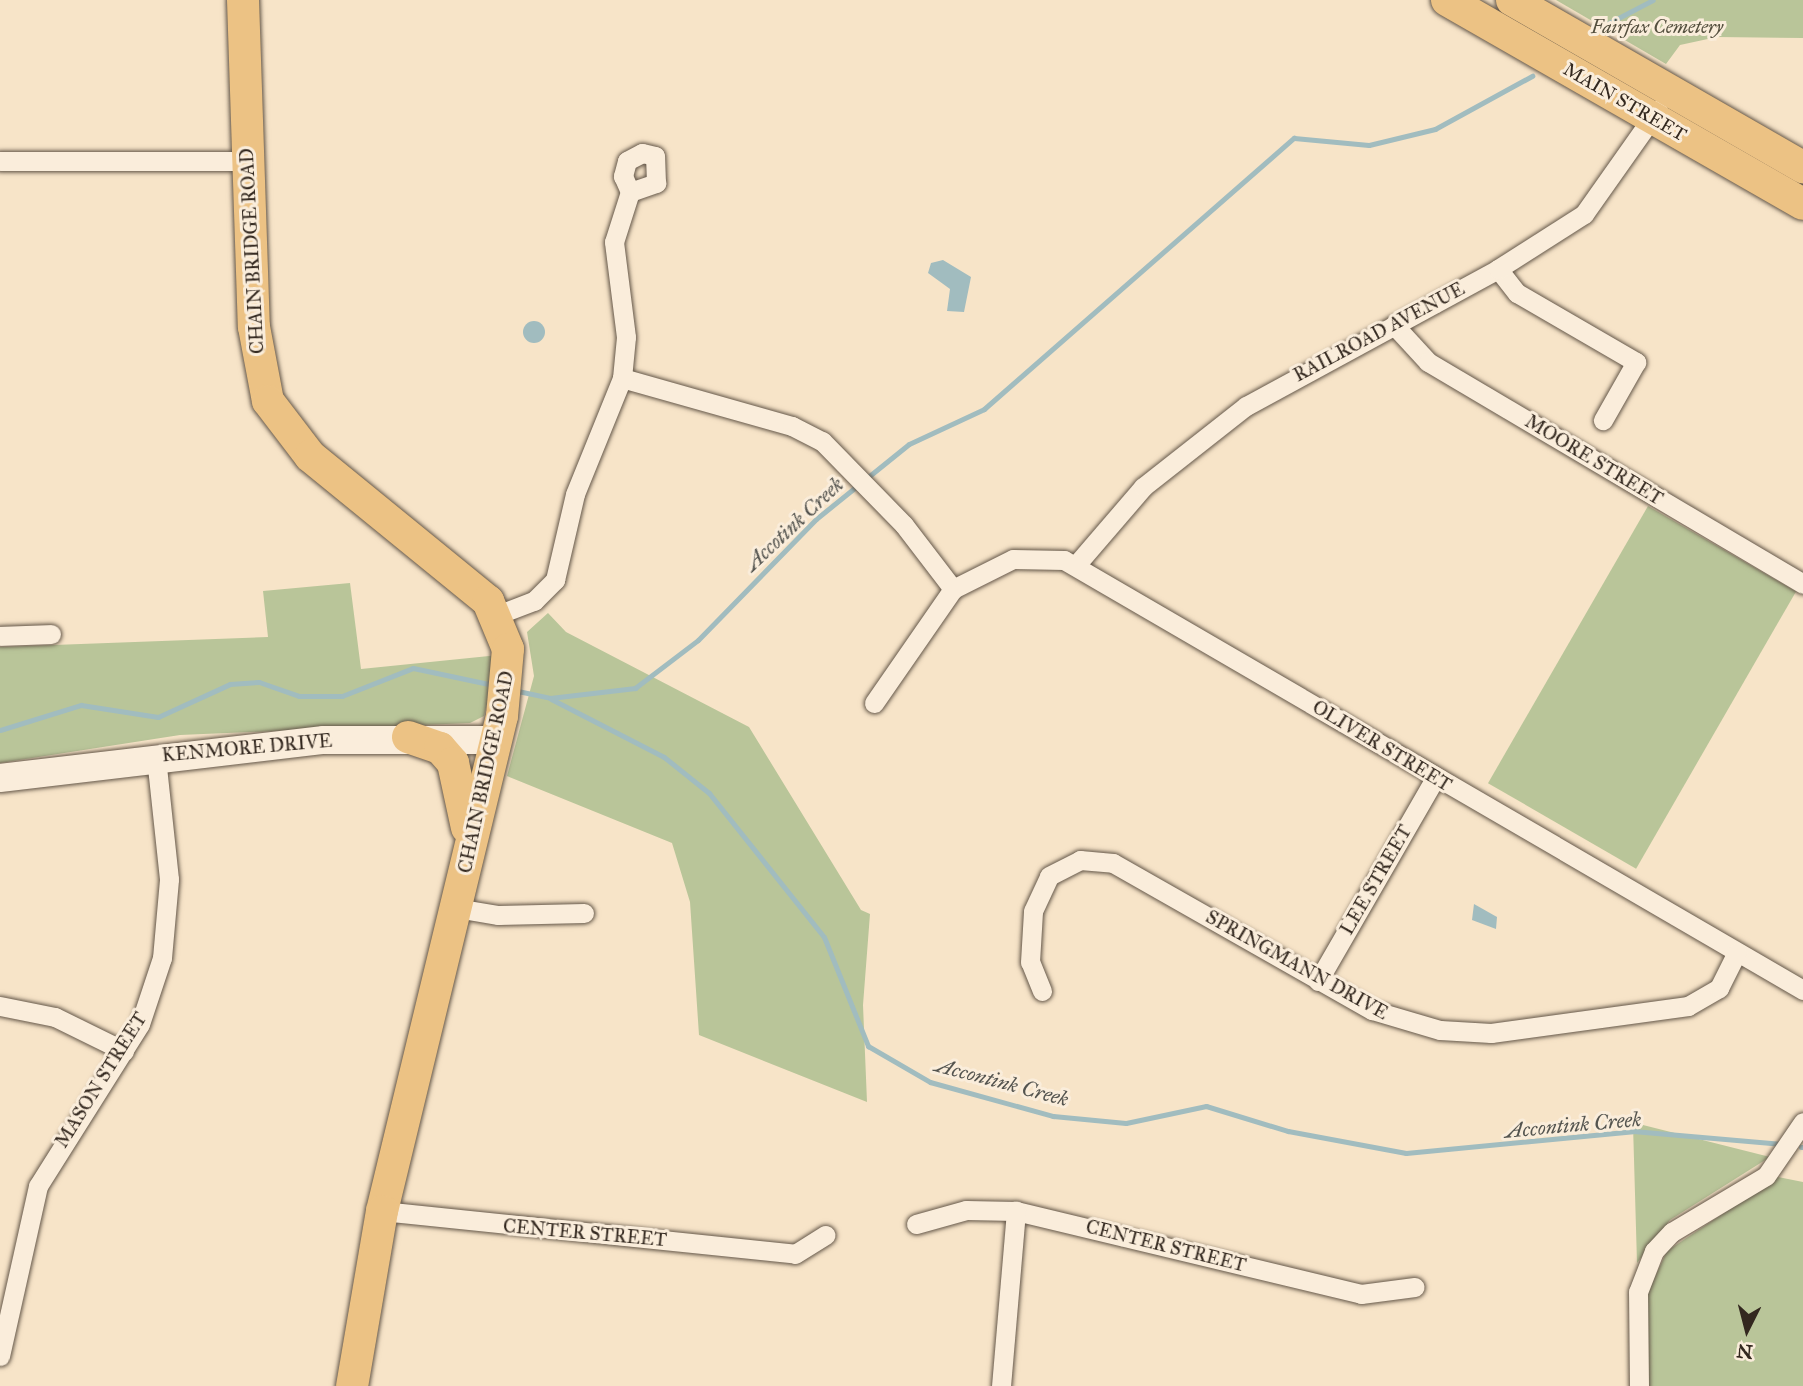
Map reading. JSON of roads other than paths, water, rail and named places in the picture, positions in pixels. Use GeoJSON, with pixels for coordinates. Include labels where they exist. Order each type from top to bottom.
{"type":"FeatureCollection","features":[{"type":"Feature","properties":{"kind":"main road","name":"CHAIN BRIDGE ROAD"},"geometry":{"type":"LineString","coordinates":[[243,0],[257,359],[278,420],[310,456],[470,583],[498,615],[509,668],[467,866],[383,1211],[352,1386]]}},
{"type":"Feature","properties":{"kind":"main road","name":"MAIN STREET"},"geometry":{"type":"LineString","coordinates":[[1447,0],[1803,204]]}},
{"type":"Feature","properties":{"kind":"main road","name":"MAIN STREET"},"geometry":{"type":"LineString","coordinates":[[1512,0],[1803,167]]}},
{"type":"Feature","properties":{"kind":"main road"},"geometry":{"type":"LineString","coordinates":[[408,737],[440,748],[459,775],[467,866]]}},
{"type":"Feature","properties":{"kind":"street","name":"RAILROAD AVENUE"},"geometry":{"type":"LineString","coordinates":[[1076,565],[1143,487],[1212,430],[1306,370],[1498,269],[1584,214],[1653,118],[1669,91]]}},
{"type":"Feature","properties":{"kind":"street"},"geometry":{"type":"LineString","coordinates":[[0,161],[248,161]]}},
{"type":"Feature","properties":{"kind":"street"},"geometry":{"type":"LineString","coordinates":[[498,615],[534,601],[555,580],[576,494],[622,378],[626,337],[614,257],[630,192]]}},
{"type":"Feature","properties":{"kind":"street"},"geometry":{"type":"LineString","coordinates":[[1498,269],[1517,293],[1636,362],[1603,420]]}},
{"type":"Feature","properties":{"kind":"street","name":"MOORE STREET"},"geometry":{"type":"LineString","coordinates":[[1394,325],[1428,362],[1803,584]]}},
{"type":"Feature","properties":{"kind":"street"},"geometry":{"type":"LineString","coordinates":[[622,378],[792,426],[845,462],[953,589],[874,703]]}},
{"type":"Feature","properties":{"kind":"street","name":"OLIVER STREET"},"geometry":{"type":"LineString","coordinates":[[953,589],[1013,559],[1076,565],[1435,778],[1803,990]]}},
{"type":"Feature","properties":{"kind":"street"},"geometry":{"type":"LineString","coordinates":[[0,636],[51,634]]}},
{"type":"Feature","properties":{"kind":"street","name":"KENMORE DRIVE"},"geometry":{"type":"LineString","coordinates":[[0,778],[156,757],[498,728]]}},
{"type":"Feature","properties":{"kind":"street","name":"MASON STREET"},"geometry":{"type":"LineString","coordinates":[[0,1356],[38,1186],[124,1051],[154,989],[167,929],[156,757]]}},
{"type":"Feature","properties":{"kind":"street","name":"LEE STREET"},"geometry":{"type":"LineString","coordinates":[[1318,981],[1435,778]]}},
{"type":"Feature","properties":{"kind":"street","name":"SPRINGMANN DRIVE"},"geometry":{"type":"LineString","coordinates":[[1042,991],[1030,962],[1032,911],[1049,876],[1080,860],[1112,863],[1318,981],[1396,1019],[1491,1033],[1700,1003],[1719,988],[1737,952]]}},
{"type":"Feature","properties":{"kind":"street"},"geometry":{"type":"LineString","coordinates":[[456,908],[498,915],[584,914]]}},
{"type":"Feature","properties":{"kind":"street"},"geometry":{"type":"LineString","coordinates":[[0,1006],[55,1017],[124,1051]]}},
{"type":"Feature","properties":{"kind":"street"},"geometry":{"type":"LineString","coordinates":[[1639,1386],[1638,1292],[1654,1251],[1672,1232],[1766,1176],[1803,1122]]}},
{"type":"Feature","properties":{"kind":"street","name":"CENTER STREET"},"geometry":{"type":"LineString","coordinates":[[916,1224],[967,1210],[1016,1211],[1361,1294],[1415,1287]]}},
{"type":"Feature","properties":{"kind":"street","name":"CENTER STREET"},"geometry":{"type":"LineString","coordinates":[[383,1211],[794,1254],[825,1235]]}},
{"type":"Feature","properties":{"kind":"street"},"geometry":{"type":"LineString","coordinates":[[1001,1386],[1016,1211]]}},
{"type":"Feature","properties":{"kind":"water"},"geometry":{"type":"Polygon","coordinates":[[[943,260],[971,277],[964,312],[947,311],[950,289],[928,273],[931,263],[943,260]]]}},
{"type":"Feature","properties":{"kind":"water"},"geometry":{"type":"Polygon","coordinates":[[[534,321],[542,324],[545,332],[542,340],[534,343],[526,340],[523,332],[526,324],[534,321]]]}},
{"type":"Feature","properties":{"kind":"water"},"geometry":{"type":"Polygon","coordinates":[[[1474,904],[1497,917],[1496,929],[1472,920],[1474,904]]]}},
{"type":"Feature","properties":{"kind":"waterway","name":"Accotink Creek"},"geometry":{"type":"LineString","coordinates":[[1603,26],[1653,0]]}},
{"type":"Feature","properties":{"kind":"waterway","name":"Accotink Creek"},"geometry":{"type":"LineString","coordinates":[[513,690],[550,698],[635,688],[698,640],[816,519],[909,444],[984,409],[1294,138],[1369,145],[1435,129],[1532,76]]}},
{"type":"Feature","properties":{"kind":"waterway","name":"Accotink Creek"},"geometry":{"type":"LineString","coordinates":[[0,730],[81,705],[158,717],[230,684],[259,682],[299,696],[342,696],[413,668],[493,685]]}},
{"type":"Feature","properties":{"kind":"waterway","name":"Accontink Creek"},"geometry":{"type":"LineString","coordinates":[[551,699],[664,757],[709,793],[824,937],[868,1046],[930,1082],[1053,1116],[1126,1123],[1206,1106],[1288,1131],[1406,1153],[1633,1131],[1782,1144]]}},
{"type":"Feature","properties":{"kind":"park label","name":"Fairfax Cemetery"},"geometry":{"type":"Point","coordinates":[1657,27]}}]}
